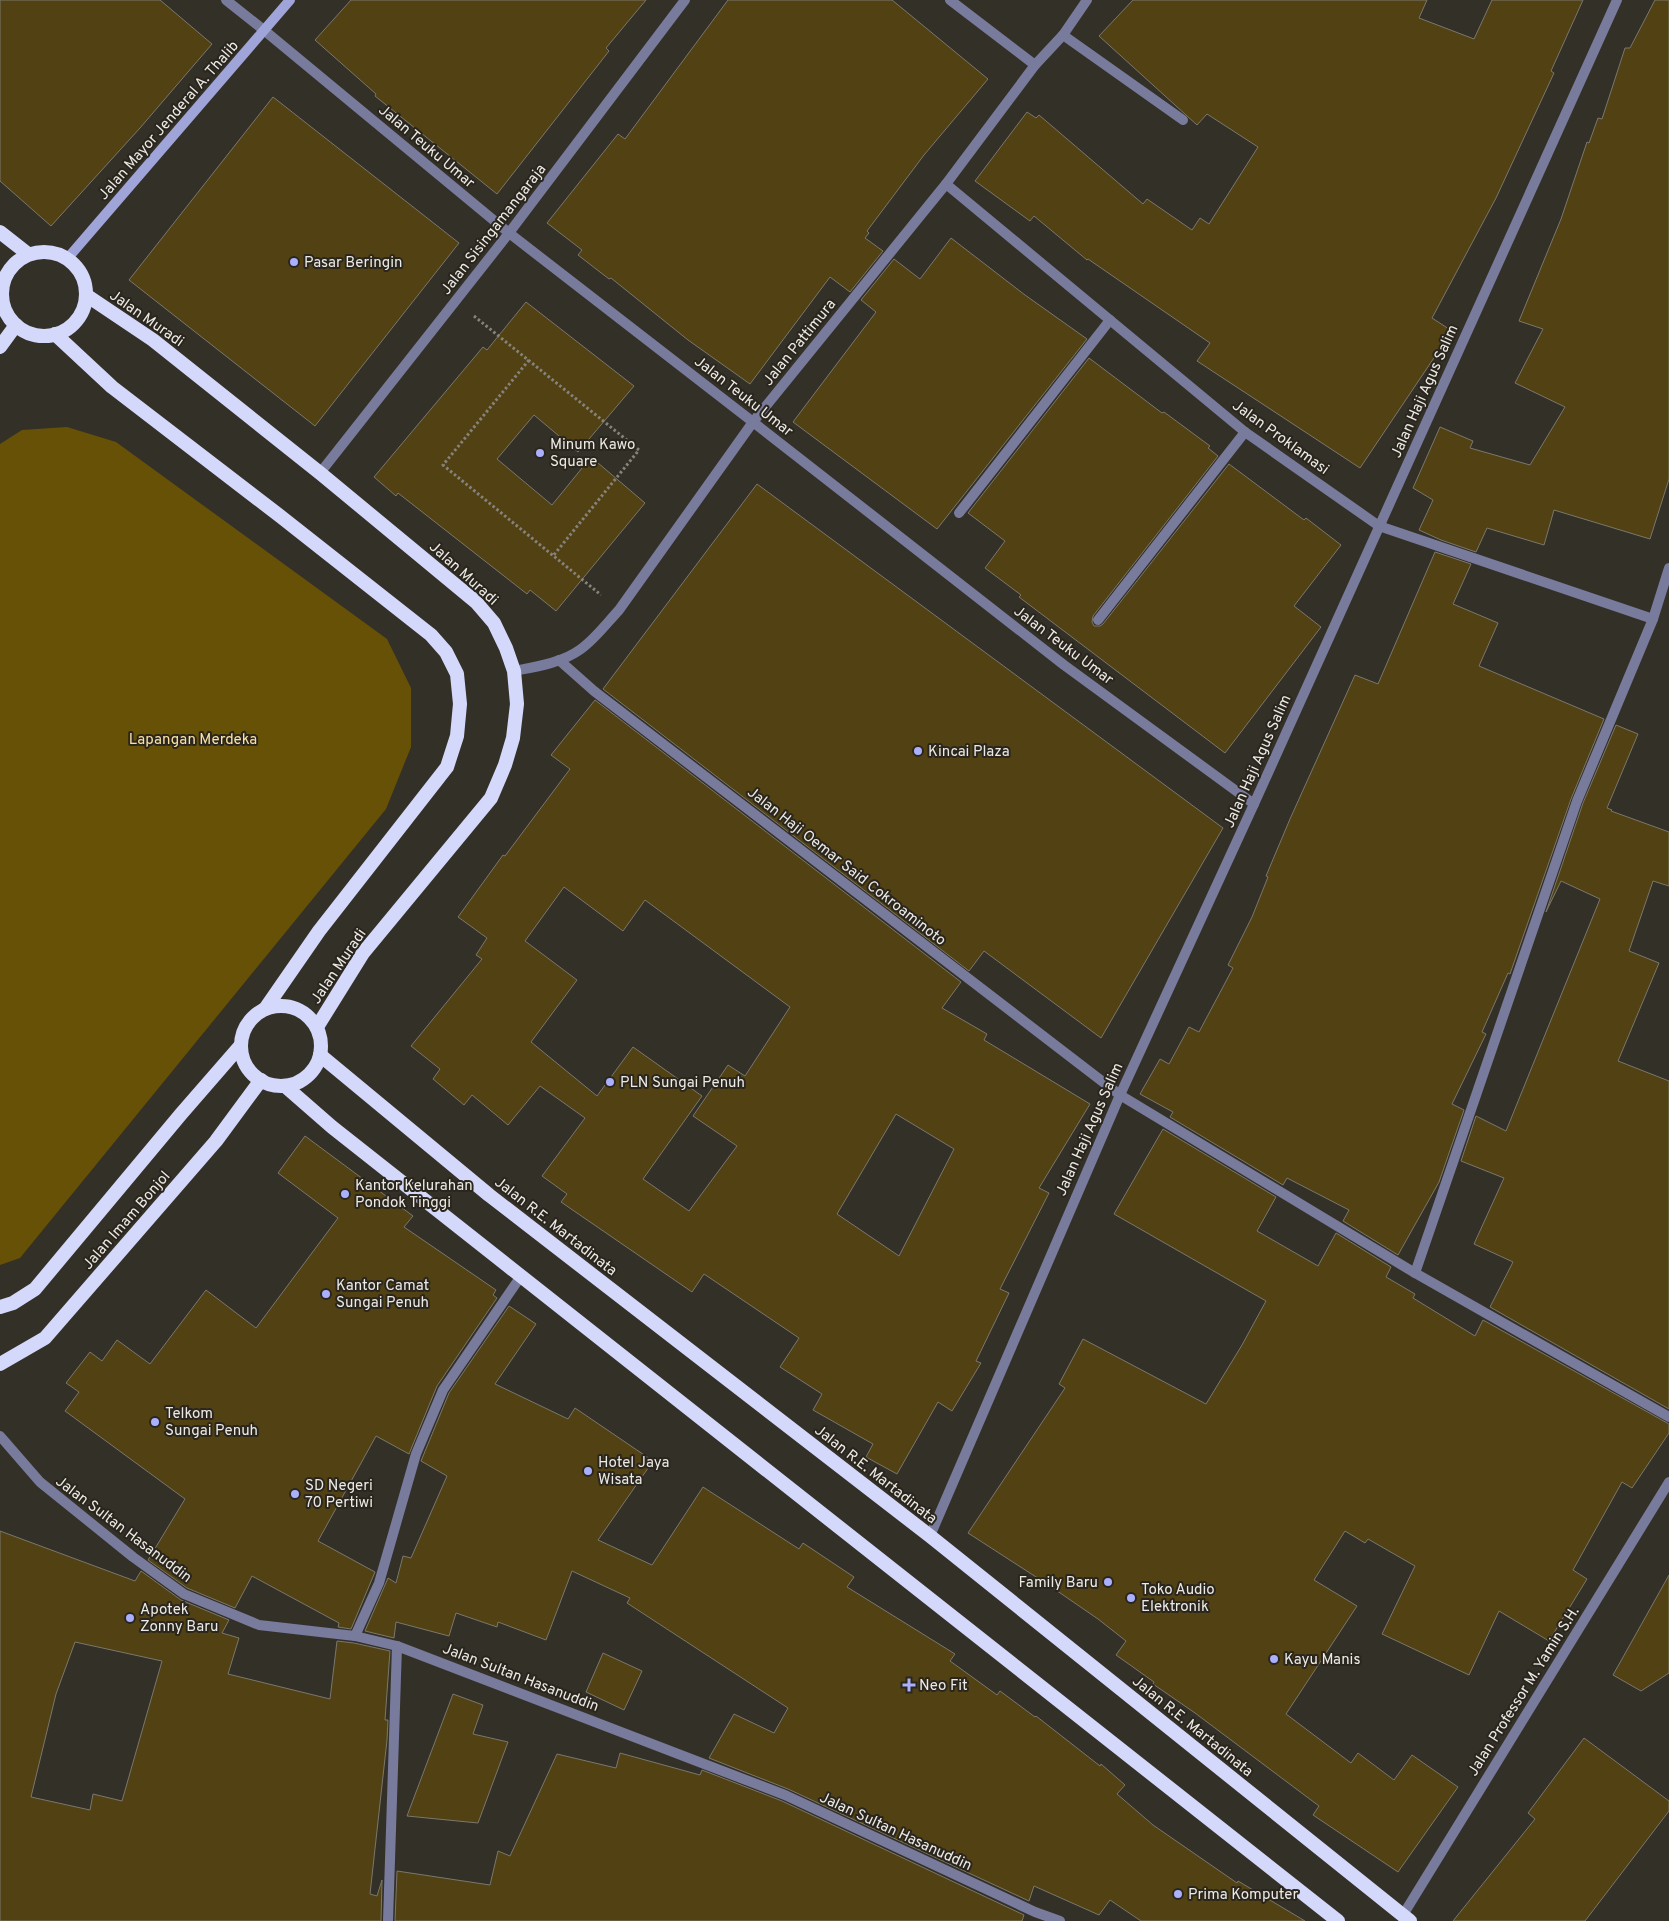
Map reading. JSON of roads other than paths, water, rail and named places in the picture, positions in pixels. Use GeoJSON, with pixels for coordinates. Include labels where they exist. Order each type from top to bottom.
{"type":"FeatureCollection","features":[{"type":"Feature","properties":{"kind":"highway"},"geometry":{"type":"LineString","coordinates":[[0,232],[28,254]]}},
{"type":"Feature","properties":{"kind":"highway"},"geometry":{"type":"LineString","coordinates":[[68,258],[49,252],[28,254],[13,266],[4,282],[1,300],[7,314],[16,325],[28,332],[41,336],[55,334],[112,387],[431,635],[446,652],[458,674],[460,704],[458,728],[448,767],[319,932],[265,1009]]}},
{"type":"Feature","properties":{"kind":"highway","name":"Jalan Muradi"},"geometry":{"type":"LineString","coordinates":[[55,334],[71,326],[82,312],[86,295],[84,281],[78,268],[68,258]]}},
{"type":"Feature","properties":{"kind":"highway","name":"Jalan Muradi"},"geometry":{"type":"LineString","coordinates":[[86,295],[153,340],[320,473],[476,602],[494,623],[514,671],[517,704],[513,738],[505,765],[491,798],[363,954],[317,1027]]}},
{"type":"Feature","properties":{"kind":"highway"},"geometry":{"type":"LineString","coordinates":[[0,347],[16,325]]}},
{"type":"Feature","properties":{"kind":"highway"},"geometry":{"type":"LineString","coordinates":[[285,1006],[304,1013],[317,1027],[321,1041],[320,1055],[313,1070],[301,1081],[285,1086],[272,1085],[261,1080],[250,1071],[243,1059],[241,1045],[244,1030],[252,1017],[265,1009],[285,1006]]}},
{"type":"Feature","properties":{"kind":"highway","name":"Jalan Imam Bonjol"},"geometry":{"type":"LineString","coordinates":[[0,1307],[13,1303],[35,1289],[241,1045]]}},
{"type":"Feature","properties":{"kind":"highway","name":"Jalan R.E. Martadinata"},"geometry":{"type":"LineString","coordinates":[[320,1055],[489,1195],[930,1536],[1404,1919]]}},
{"type":"Feature","properties":{"kind":"highway","name":"Jalan Imam Bonjol"},"geometry":{"type":"LineString","coordinates":[[0,1364],[45,1338],[216,1141],[261,1080]]}},
{"type":"Feature","properties":{"kind":"highway"},"geometry":{"type":"LineString","coordinates":[[285,1086],[332,1127],[1338,1921]]}},
{"type":"Feature","properties":{"kind":"main road","name":"Jalan Mayor Jenderal A. Thalib"},"geometry":{"type":"LineString","coordinates":[[68,258],[290,0]]}},
{"type":"Feature","properties":{"kind":"street","name":"Jalan Teuku Umar"},"geometry":{"type":"LineString","coordinates":[[226,0],[265,30],[509,234],[1064,665],[1254,804]]}},
{"type":"Feature","properties":{"kind":"street","name":"Jalan Sisingamangaraja"},"geometry":{"type":"LineString","coordinates":[[320,473],[509,234],[686,0]]}},
{"type":"Feature","properties":{"kind":"street"},"geometry":{"type":"LineString","coordinates":[[950,0],[1035,65]]}},
{"type":"Feature","properties":{"kind":"street","name":"Jalan Pattimura"},"geometry":{"type":"LineString","coordinates":[[514,671],[559,660],[580,650],[619,610],[753,422],[946,184],[1035,65],[1064,35],[1087,0]]}},
{"type":"Feature","properties":{"kind":"street","name":"Jalan Haji Agus Salim"},"geometry":{"type":"LineString","coordinates":[[930,1536],[1120,1094],[1254,804],[1618,0]]}},
{"type":"Feature","properties":{"kind":"street"},"geometry":{"type":"LineString","coordinates":[[1064,35],[1184,120]]}},
{"type":"Feature","properties":{"kind":"street","name":"Jalan Proklamasi"},"geometry":{"type":"LineString","coordinates":[[946,184],[1245,432],[1379,526],[1653,619]]}},
{"type":"Feature","properties":{"kind":"street"},"geometry":{"type":"LineString","coordinates":[[959,512],[1110,320]]}},
{"type":"Feature","properties":{"kind":"street"},"geometry":{"type":"LineString","coordinates":[[1098,620],[1245,432]]}},
{"type":"Feature","properties":{"kind":"street"},"geometry":{"type":"LineString","coordinates":[[1415,1273],[1577,801],[1653,619],[1669,568]]}},
{"type":"Feature","properties":{"kind":"street","name":"Jalan Haji Oemar Said Cokroaminoto"},"geometry":{"type":"LineString","coordinates":[[559,660],[602,697],[1120,1094],[1415,1273],[1669,1417]]}},
{"type":"Feature","properties":{"kind":"street"},"geometry":{"type":"LineString","coordinates":[[355,1636],[379,1583],[416,1454],[443,1390],[521,1276]]}},
{"type":"Feature","properties":{"kind":"street","name":"Jalan Sultan Hasanuddin"},"geometry":{"type":"LineString","coordinates":[[0,1436],[40,1482],[133,1558],[184,1594],[259,1625],[355,1636],[397,1646],[784,1795],[1033,1917],[1060,1921]]}},
{"type":"Feature","properties":{"kind":"street","name":"Jalan Professor M. Yamin S.H."},"geometry":{"type":"LineString","coordinates":[[1404,1919],[1669,1482]]}},
{"type":"Feature","properties":{"kind":"street"},"geometry":{"type":"LineString","coordinates":[[388,1921],[397,1646]]}},
{"type":"Feature","properties":{"kind":"place","name":"Pasar Beringin"},"geometry":{"type":"Point","coordinates":[294,262]}},
{"type":"Feature","properties":{"kind":"place","name":"Minum Kawo Square"},"geometry":{"type":"Point","coordinates":[540,453]}},
{"type":"Feature","properties":{"kind":"place","name":"Kincai Plaza"},"geometry":{"type":"Point","coordinates":[918,751]}},
{"type":"Feature","properties":{"kind":"place","name":"PLN Sungai Penuh"},"geometry":{"type":"Point","coordinates":[610,1082]}},
{"type":"Feature","properties":{"kind":"place","name":"Kantor Kelurahan Pondok Tinggi"},"geometry":{"type":"Point","coordinates":[345,1194]}},
{"type":"Feature","properties":{"kind":"place","name":"Kantor Camat Sungai Penuh"},"geometry":{"type":"Point","coordinates":[326,1294]}},
{"type":"Feature","properties":{"kind":"place","name":"Telkom Sungai Penuh"},"geometry":{"type":"Point","coordinates":[155,1422]}},
{"type":"Feature","properties":{"kind":"place","name":"Hotel Jaya Wisata"},"geometry":{"type":"Point","coordinates":[588,1471]}},
{"type":"Feature","properties":{"kind":"place","name":"SD Negeri 70 Pertiwi"},"geometry":{"type":"Point","coordinates":[295,1494]}},
{"type":"Feature","properties":{"kind":"place","name":"Family Baru"},"geometry":{"type":"Point","coordinates":[1108,1582]}},
{"type":"Feature","properties":{"kind":"place","name":"Toko Audio Elektronik"},"geometry":{"type":"Point","coordinates":[1131,1598]}},
{"type":"Feature","properties":{"kind":"place","name":"Apotek Zonny Baru"},"geometry":{"type":"Point","coordinates":[130,1618]}},
{"type":"Feature","properties":{"kind":"place","name":"Kayu Manis"},"geometry":{"type":"Point","coordinates":[1274,1659]}},
{"type":"Feature","properties":{"kind":"place","name":"Neo Fit"},"geometry":{"type":"Point","coordinates":[909,1685]}},
{"type":"Feature","properties":{"kind":"place","name":"Prima Komputer"},"geometry":{"type":"Point","coordinates":[1178,1894]}},
{"type":"Feature","properties":{"kind":"park label","name":"Lapangan Merdeka"},"geometry":{"type":"Point","coordinates":[193,739]}}]}
